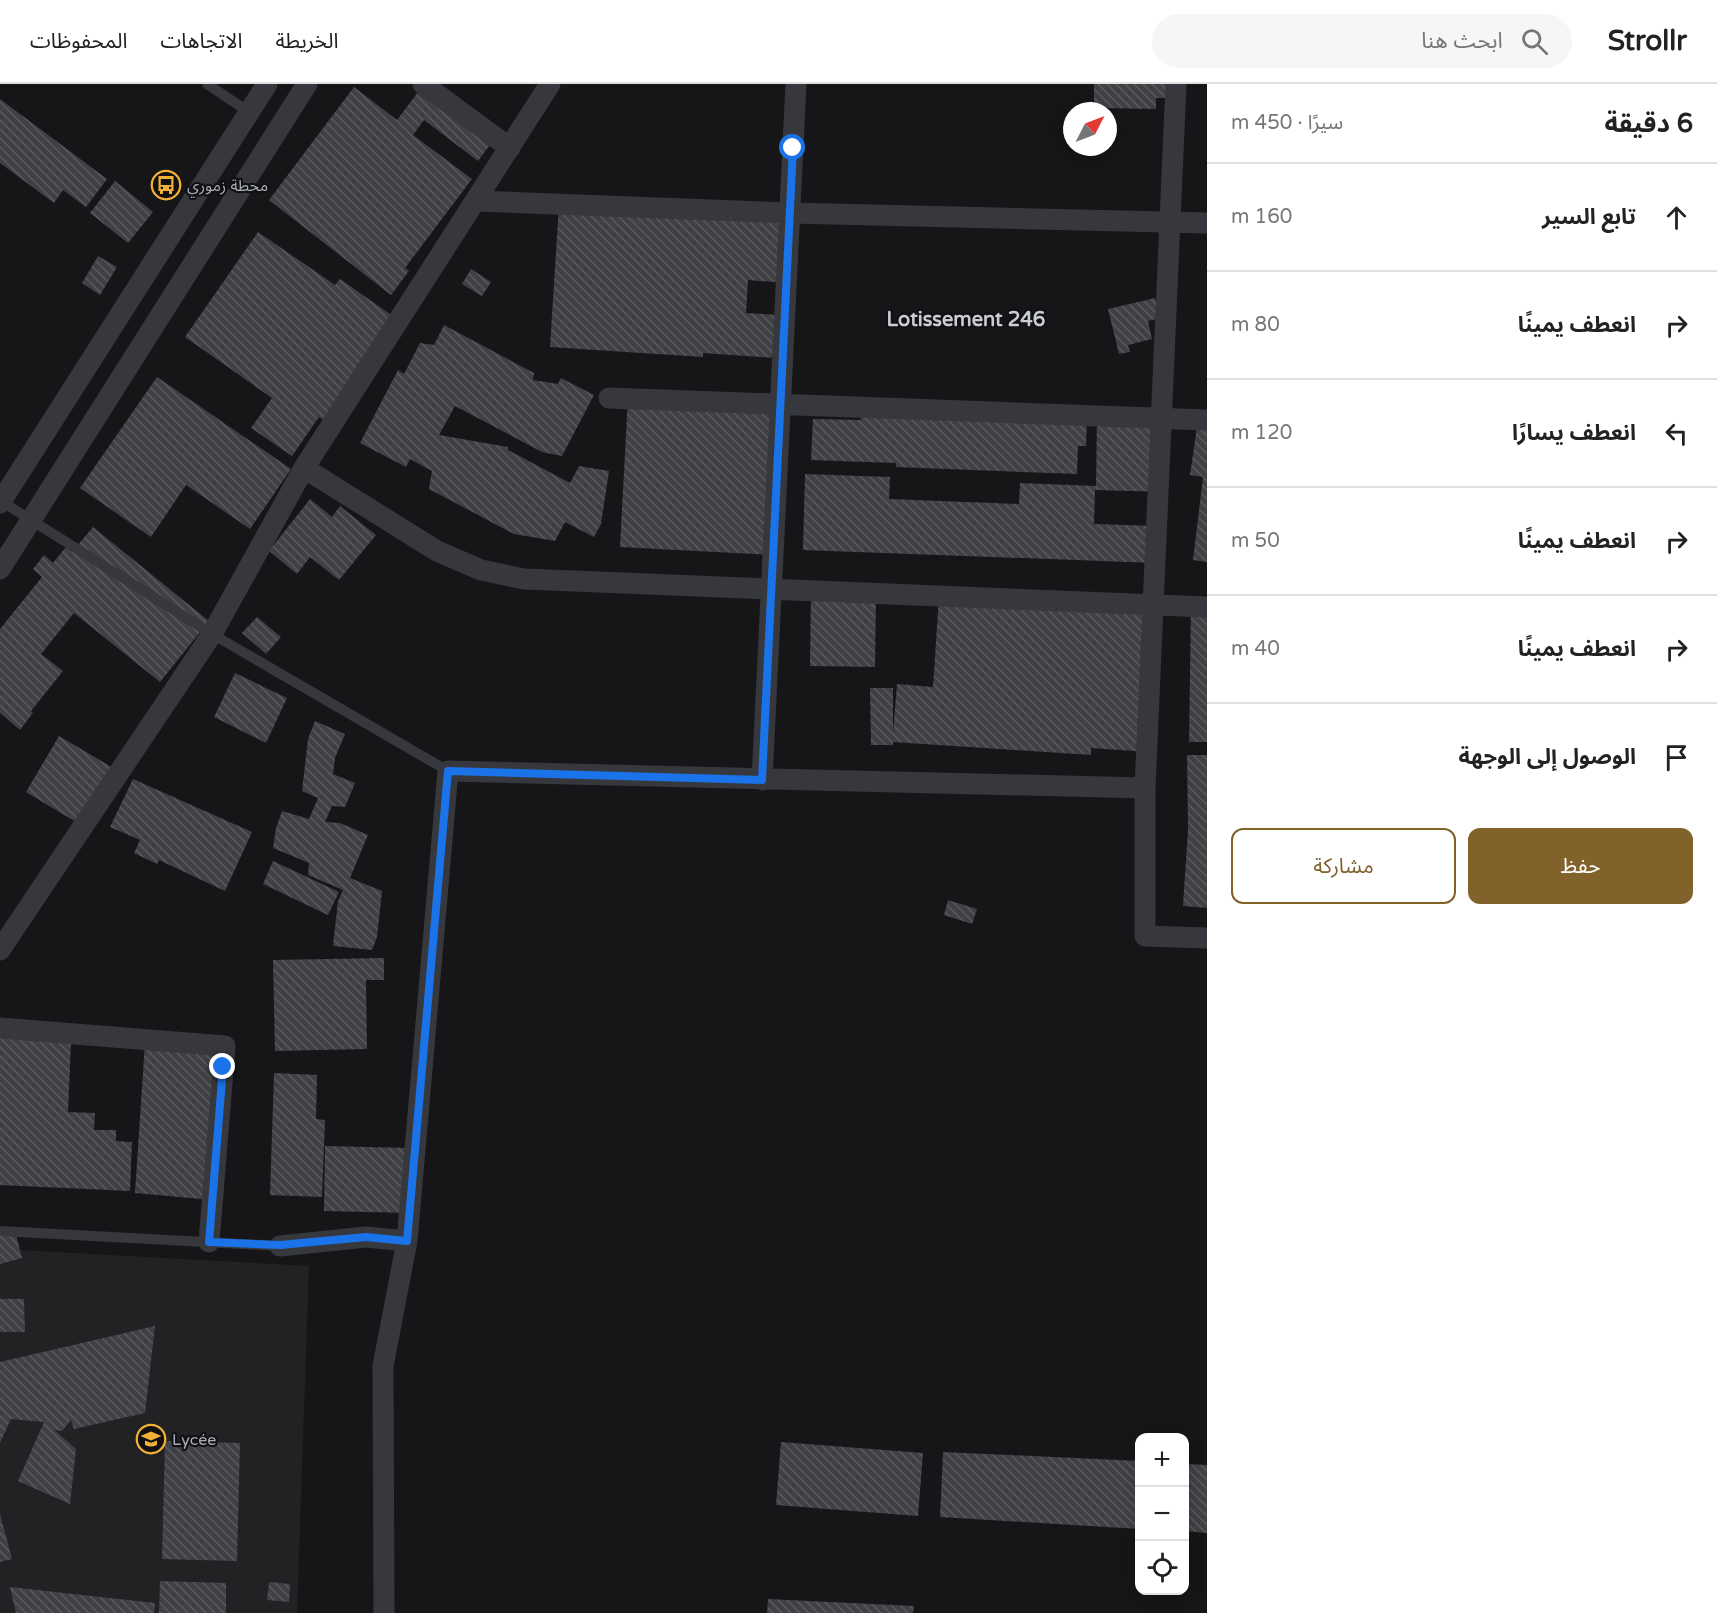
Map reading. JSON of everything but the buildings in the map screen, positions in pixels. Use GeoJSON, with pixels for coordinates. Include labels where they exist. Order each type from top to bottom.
{"type":"FeatureCollection","features":[{"type":"Feature","properties":{"kind":"street"},"geometry":{"type":"LineString","coordinates":[[1,502],[267,84]]}},
{"type":"Feature","properties":{"kind":"street"},"geometry":{"type":"LineString","coordinates":[[0,569],[307,84]]}},
{"type":"Feature","properties":{"kind":"street"},"geometry":{"type":"LineString","coordinates":[[423,84],[510,148]]}},
{"type":"Feature","properties":{"kind":"street"},"geometry":{"type":"LineString","coordinates":[[0,950],[212,634],[304,468],[550,84]]}},
{"type":"Feature","properties":{"kind":"street"},"geometry":{"type":"LineString","coordinates":[[762,780],[796,84]]}},
{"type":"Feature","properties":{"kind":"street"},"geometry":{"type":"LineString","coordinates":[[1176,84],[1144,788],[1145,936],[1207,938]]}},
{"type":"Feature","properties":{"kind":"street"},"geometry":{"type":"LineString","coordinates":[[476,201],[790,213],[1207,223]]}},
{"type":"Feature","properties":{"kind":"street"},"geometry":{"type":"LineString","coordinates":[[609,398],[1207,420]]}},
{"type":"Feature","properties":{"kind":"street"},"geometry":{"type":"LineString","coordinates":[[304,468],[437,551],[481,570],[524,579],[1207,607]]}},
{"type":"Feature","properties":{"kind":"street"},"geometry":{"type":"LineString","coordinates":[[384,1613],[383,1366],[407,1241],[448,771],[1144,788]]}},
{"type":"Feature","properties":{"kind":"street"},"geometry":{"type":"LineString","coordinates":[[0,1028],[225,1046],[209,1242]]}},
{"type":"Feature","properties":{"kind":"street"},"geometry":{"type":"LineString","coordinates":[[280,1245],[366,1237],[407,1241]]}},
{"type":"Feature","properties":{"kind":"lane"},"geometry":{"type":"LineString","coordinates":[[207,84],[249,112]]}},
{"type":"Feature","properties":{"kind":"lane"},"geometry":{"type":"LineString","coordinates":[[1,502],[212,634],[448,771]]}},
{"type":"Feature","properties":{"kind":"lane"},"geometry":{"type":"LineString","coordinates":[[0,1231],[280,1245]]}},
{"type":"Feature","properties":{"kind":"shaded area","name":"Lycée"},"geometry":{"type":"Polygon","coordinates":[[[0,1249],[309,1266],[297,1613],[0,1613],[0,1249]]]}},
{"type":"Feature","properties":{"kind":"place","name":"محطة زموري"},"geometry":{"type":"Point","coordinates":[166,185]}},
{"type":"Feature","properties":{"kind":"place","name":"Lycée"},"geometry":{"type":"Point","coordinates":[151,1439]}},
{"type":"Feature","properties":{"kind":"district","name":"Lotissement 246"},"geometry":{"type":"Point","coordinates":[966,319]}},
{"type":"Feature","properties":{"kind":"route"},"geometry":{"type":"LineString","coordinates":[[223,1067],[209,1242],[280,1245],[366,1237],[407,1241],[448,771],[762,780],[793,148]]}}]}
